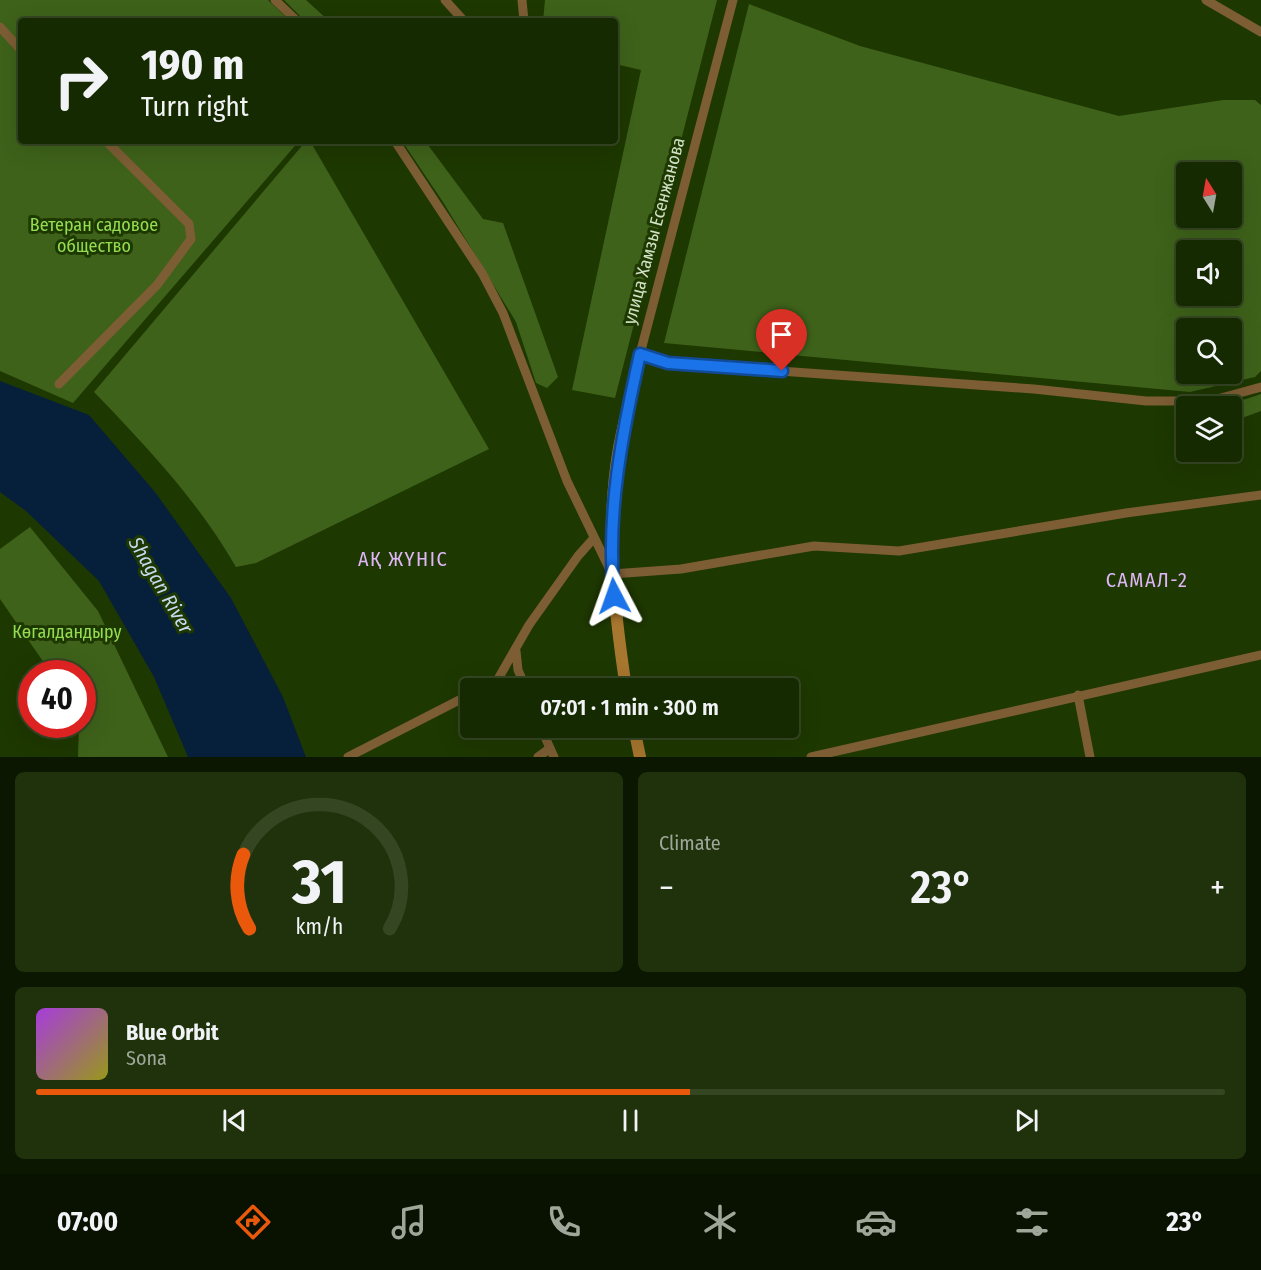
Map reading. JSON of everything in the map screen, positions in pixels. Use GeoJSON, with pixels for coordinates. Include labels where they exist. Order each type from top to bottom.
{"type":"FeatureCollection","features":[{"type":"Feature","properties":{"kind":"street"},"geometry":{"type":"LineString","coordinates":[[275,0],[294,18]]}},
{"type":"Feature","properties":{"kind":"street"},"geometry":{"type":"LineString","coordinates":[[445,0],[461,18]]}},
{"type":"Feature","properties":{"kind":"street"},"geometry":{"type":"LineString","coordinates":[[522,0],[524,18]]}},
{"type":"Feature","properties":{"kind":"street","name":"улица Хамзы Есенжанова"},"geometry":{"type":"LineString","coordinates":[[625,678],[612,574],[619,450],[640,354],[733,0]]}},
{"type":"Feature","properties":{"kind":"street"},"geometry":{"type":"LineString","coordinates":[[1206,0],[1261,33]]}},
{"type":"Feature","properties":{"kind":"street"},"geometry":{"type":"LineString","coordinates":[[0,27],[18,47]]}},
{"type":"Feature","properties":{"kind":"street"},"geometry":{"type":"LineString","coordinates":[[59,384],[157,285],[191,239],[189,224],[109,144]]}},
{"type":"Feature","properties":{"kind":"street"},"geometry":{"type":"LineString","coordinates":[[397,144],[482,273],[503,313],[567,481],[612,574],[681,569],[814,546],[899,551],[1126,513],[1261,495]]}},
{"type":"Feature","properties":{"kind":"street"},"geometry":{"type":"LineString","coordinates":[[640,354],[668,363],[1034,389],[1146,401],[1210,401],[1261,387]]}},
{"type":"Feature","properties":{"kind":"street"},"geometry":{"type":"LineString","coordinates":[[499,678],[529,625],[578,556],[594,538]]}},
{"type":"Feature","properties":{"kind":"street"},"geometry":{"type":"LineString","coordinates":[[516,648],[518,670],[522,678]]}},
{"type":"Feature","properties":{"kind":"street"},"geometry":{"type":"LineString","coordinates":[[811,757],[1261,655]]}},
{"type":"Feature","properties":{"kind":"street"},"geometry":{"type":"LineString","coordinates":[[1078,695],[1090,757]]}},
{"type":"Feature","properties":{"kind":"street"},"geometry":{"type":"LineString","coordinates":[[348,757],[460,700]]}},
{"type":"Feature","properties":{"kind":"street"},"geometry":{"type":"LineString","coordinates":[[538,757],[551,753],[545,738]]}},
{"type":"Feature","properties":{"kind":"street"},"geometry":{"type":"LineString","coordinates":[[636,738],[640,757]]}},
{"type":"Feature","properties":{"kind":"green space","name":"Ветеран садовое общество"},"geometry":{"type":"Polygon","coordinates":[[[0,0],[268,0],[287,18],[18,18],[18,144],[296,144],[73,403],[0,371],[0,0]]]}},
{"type":"Feature","properties":{"kind":"green space"},"geometry":{"type":"Polygon","coordinates":[[[284,0],[306,0],[326,18],[302,18],[284,0]]]}},
{"type":"Feature","properties":{"kind":"green space"},"geometry":{"type":"Polygon","coordinates":[[[545,0],[717,0],[615,398],[572,390],[641,70],[618,65],[618,18],[543,18],[545,0]]]}},
{"type":"Feature","properties":{"kind":"green space"},"geometry":{"type":"Polygon","coordinates":[[[749,4],[860,46],[1119,116],[1223,100],[1255,100],[1261,105],[1261,371],[1255,377],[1242,380],[1242,318],[1176,318],[1176,384],[1225,384],[1190,392],[664,343],[749,4]]]}},
{"type":"Feature","properties":{"kind":"green space"},"geometry":{"type":"Polygon","coordinates":[[[303,144],[312,144],[489,449],[256,563],[236,567],[188,497],[152,454],[94,392],[303,144]]]}},
{"type":"Feature","properties":{"kind":"green space"},"geometry":{"type":"Polygon","coordinates":[[[404,144],[427,144],[483,219],[503,223],[558,377],[547,388],[536,383],[516,322],[443,202],[404,144]]]}},
{"type":"Feature","properties":{"kind":"green space"},"geometry":{"type":"Polygon","coordinates":[[[1261,394],[1261,411],[1242,418],[1242,400],[1261,394]]]}},
{"type":"Feature","properties":{"kind":"green space","name":"Көгалдандыру"},"geometry":{"type":"Polygon","coordinates":[[[30,527],[98,611],[168,757],[78,757],[79,738],[96,738],[96,660],[42,660],[0,599],[0,549],[30,527]]]}},
{"type":"Feature","properties":{"kind":"water","name":"Shagan River"},"geometry":{"type":"Polygon","coordinates":[[[0,381],[89,415],[155,492],[231,598],[283,697],[306,757],[188,757],[154,677],[99,581],[26,511],[0,492],[0,381]]]}},
{"type":"Feature","properties":{"kind":"district","name":"АҚ ЖҮНІС"},"geometry":{"type":"Point","coordinates":[403,559]}},
{"type":"Feature","properties":{"kind":"district","name":"САМАЛ-2"},"geometry":{"type":"Point","coordinates":[1147,580]}},
{"type":"Feature","properties":{"kind":"route"},"geometry":{"type":"LineString","coordinates":[[614,596],[613,528],[619,450],[640,354],[668,363],[782,371]]}}]}
